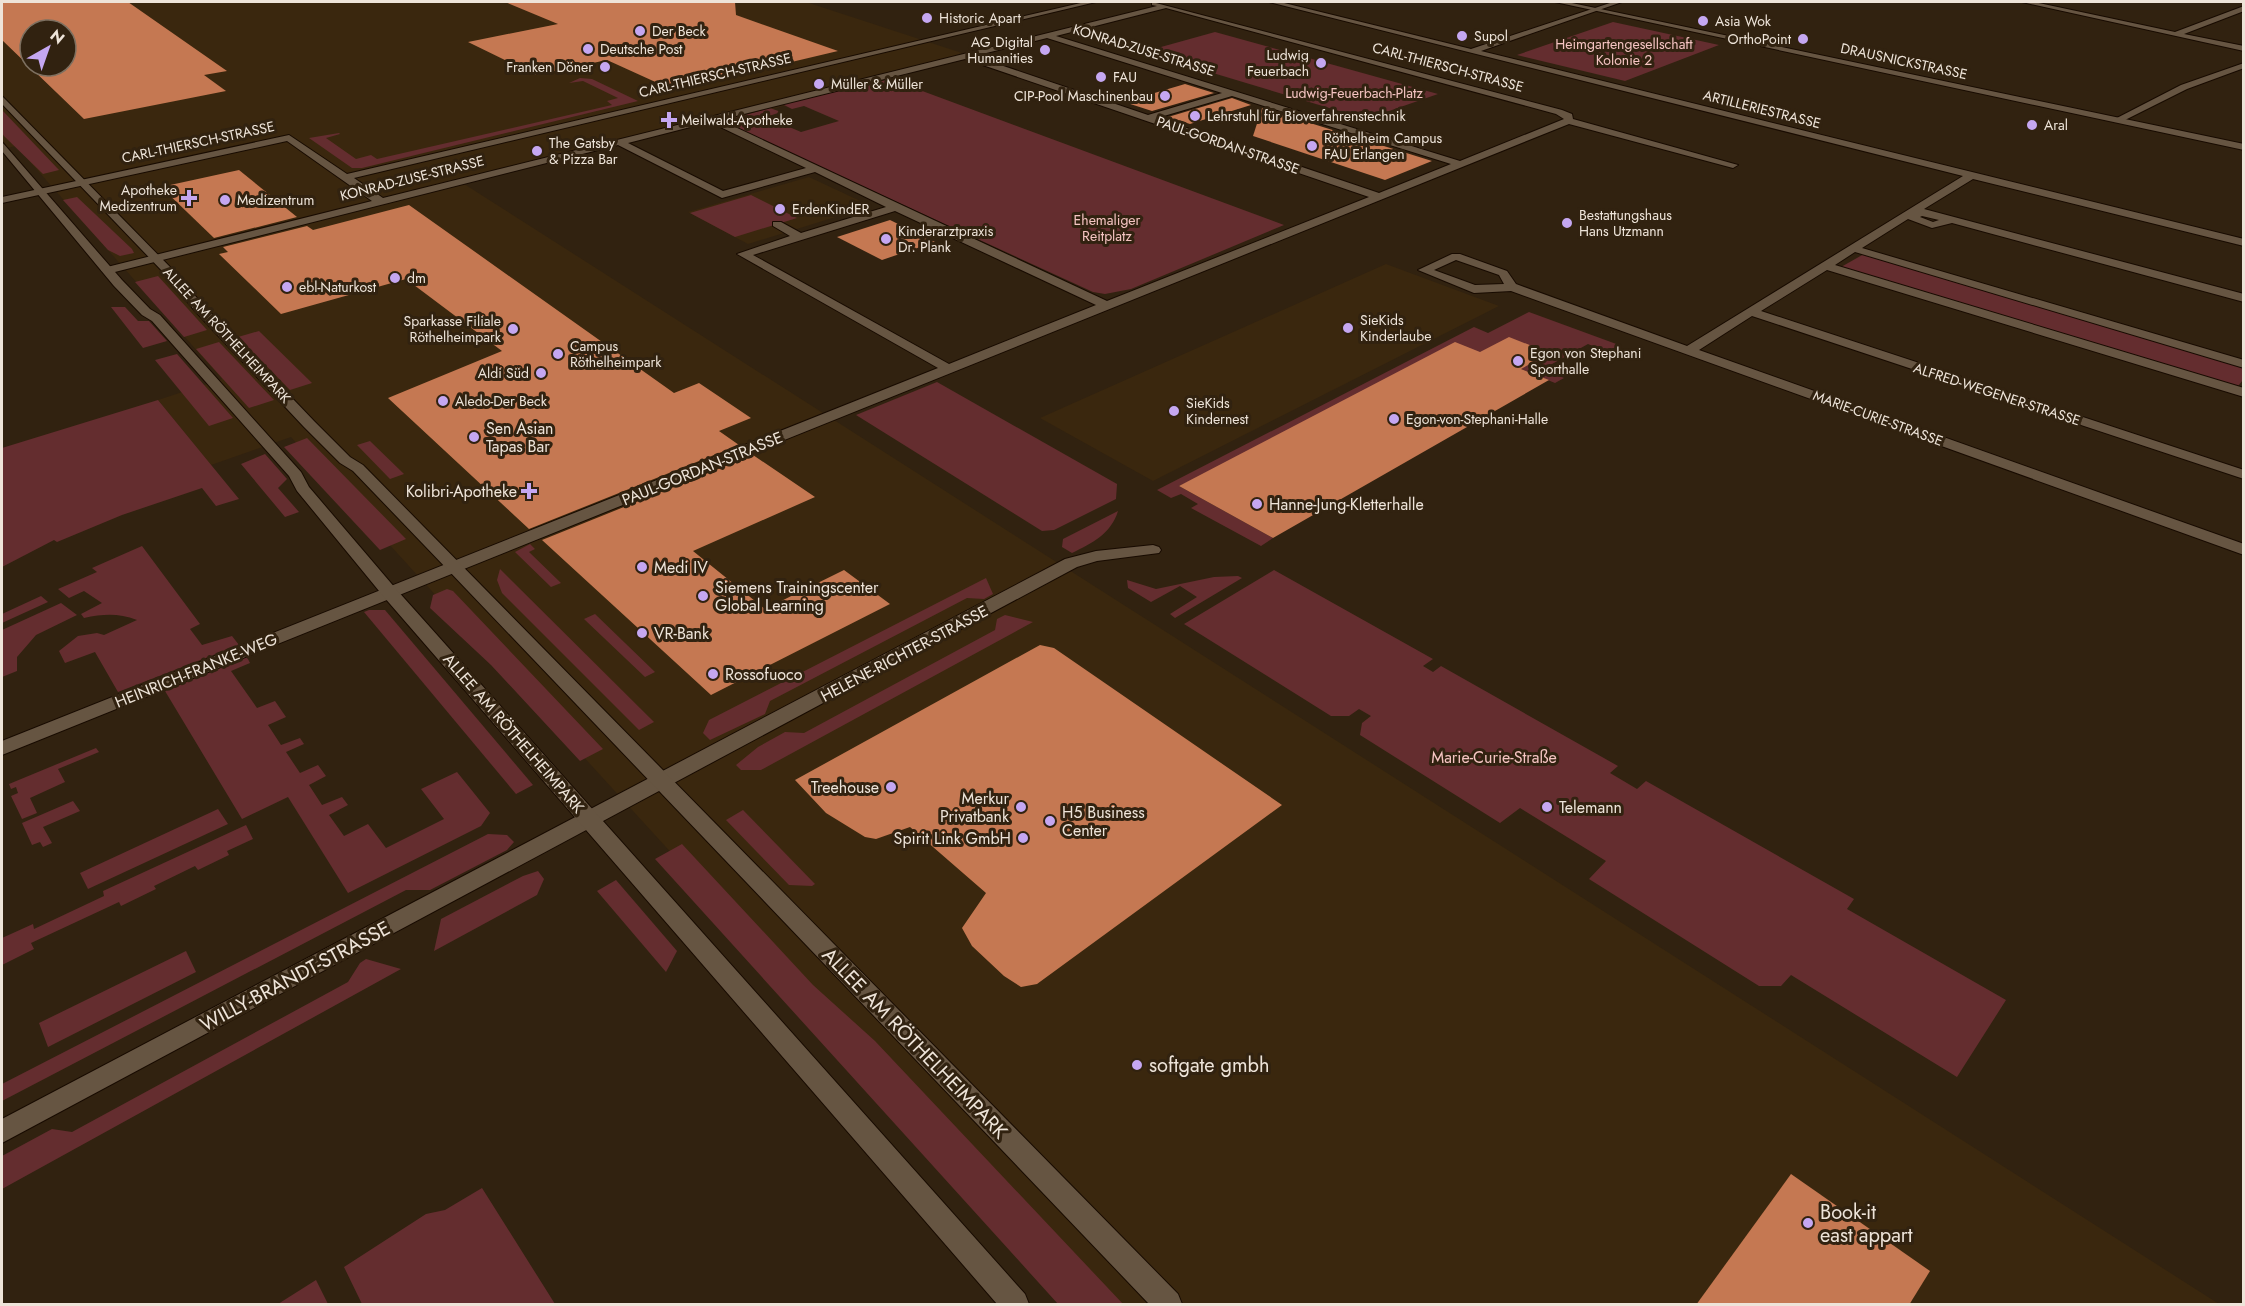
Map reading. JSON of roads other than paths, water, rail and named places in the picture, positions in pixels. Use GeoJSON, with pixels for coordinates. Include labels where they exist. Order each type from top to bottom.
{"type":"FeatureCollection","features":[{"type":"Feature","properties":{"kind":"street","name":"CARL-THIERSCH-STRASSE"},"geometry":{"type":"LineString","coordinates":[[346,177],[1092,2]]}},
{"type":"Feature","properties":{"kind":"street","name":"CARL-THIERSCH-STRASSE"},"geometry":{"type":"LineString","coordinates":[[1148,2],[1559,112],[1569,116],[1569,121],[1733,165]]}},
{"type":"Feature","properties":{"kind":"street","name":"ARTILLERIESTRASSE"},"geometry":{"type":"LineString","coordinates":[[1273,2],[2244,243]]}},
{"type":"Feature","properties":{"kind":"street","name":"DRAUSNICKSTRASSE"},"geometry":{"type":"LineString","coordinates":[[1559,2],[2244,147]]}},
{"type":"Feature","properties":{"kind":"street"},"geometry":{"type":"LineString","coordinates":[[1473,51],[1619,2]]}},
{"type":"Feature","properties":{"kind":"street"},"geometry":{"type":"LineString","coordinates":[[2026,2],[2244,49]]}},
{"type":"Feature","properties":{"kind":"street","name":"KONRAD-ZUSE-STRASSE"},"geometry":{"type":"LineString","coordinates":[[107,270],[1166,6]]}},
{"type":"Feature","properties":{"kind":"street"},"geometry":{"type":"LineString","coordinates":[[2176,34],[2244,9]]}},
{"type":"Feature","properties":{"kind":"street","name":"KONRAD-ZUSE-STRASSE"},"geometry":{"type":"LineString","coordinates":[[1047,36],[1232,93]]}},
{"type":"Feature","properties":{"kind":"street"},"geometry":{"type":"LineString","coordinates":[[965,56],[1148,118]]}},
{"type":"Feature","properties":{"kind":"street"},"geometry":{"type":"LineString","coordinates":[[2118,120],[2184,87],[2244,65]]}},
{"type":"Feature","properties":{"kind":"street"},"geometry":{"type":"LineString","coordinates":[[1232,93],[1460,164]]}},
{"type":"Feature","properties":{"kind":"street","name":"PAUL-GORDAN-STRASSE"},"geometry":{"type":"LineString","coordinates":[[1148,118],[1232,93]]}},
{"type":"Feature","properties":{"kind":"street","name":"ALLEE AM RÖTHELHEIMPARK"},"geometry":{"type":"LineString","coordinates":[[2,99],[155,258],[223,334],[330,446],[358,468],[455,567],[1168,1305]]}},
{"type":"Feature","properties":{"kind":"street","name":"PAUL-GORDAN-STRASSE"},"geometry":{"type":"LineString","coordinates":[[1148,118],[1380,197]]}},
{"type":"Feature","properties":{"kind":"street"},"geometry":{"type":"LineString","coordinates":[[710,119],[1107,306]]}},
{"type":"Feature","properties":{"kind":"street","name":"PAUL-GORDAN-STRASSE"},"geometry":{"type":"LineString","coordinates":[[455,567],[1569,121]]}},
{"type":"Feature","properties":{"kind":"street","name":"CARL-THIERSCH-STRASSE"},"geometry":{"type":"LineString","coordinates":[[2,200],[289,138],[380,201]]}},
{"type":"Feature","properties":{"kind":"street"},"geometry":{"type":"LineString","coordinates":[[619,142],[732,201]]}},
{"type":"Feature","properties":{"kind":"street","name":"ALLEE AM RÖTHELHEIMPARK"},"geometry":{"type":"LineString","coordinates":[[2,145],[107,270],[168,332],[296,475],[302,488],[390,593],[1016,1305]]}},
{"type":"Feature","properties":{"kind":"street"},"geometry":{"type":"LineString","coordinates":[[722,195],[815,169]]}},
{"type":"Feature","properties":{"kind":"street"},"geometry":{"type":"LineString","coordinates":[[1689,350],[1972,175]]}},
{"type":"Feature","properties":{"kind":"street"},"geometry":{"type":"LineString","coordinates":[[896,207],[743,254],[949,369]]}},
{"type":"Feature","properties":{"kind":"street"},"geometry":{"type":"LineString","coordinates":[[1912,214],[1927,213],[2244,298]]}},
{"type":"Feature","properties":{"kind":"street"},"geometry":{"type":"LineString","coordinates":[[777,224],[800,236]]}},
{"type":"Feature","properties":{"kind":"street"},"geometry":{"type":"LineString","coordinates":[[1855,249],[2244,364]]}},
{"type":"Feature","properties":{"kind":"street","name":"MARIE-CURIE-STRASSE"},"geometry":{"type":"LineString","coordinates":[[1512,287],[1503,273],[1456,256],[1424,270],[1474,289],[1512,287],[2244,550]]}},
{"type":"Feature","properties":{"kind":"street"},"geometry":{"type":"LineString","coordinates":[[1828,266],[2244,393]]}},
{"type":"Feature","properties":{"kind":"street","name":"ALFRED-WEGENER-STRASSE"},"geometry":{"type":"LineString","coordinates":[[1752,312],[2244,475]]}},
{"type":"Feature","properties":{"kind":"street","name":"HELENE-RICHTER-STRASSE"},"geometry":{"type":"LineString","coordinates":[[663,781],[1071,563],[1096,556],[1153,550]]}},
{"type":"Feature","properties":{"kind":"street"},"geometry":{"type":"LineString","coordinates":[[390,593],[455,567]]}},
{"type":"Feature","properties":{"kind":"street","name":"HEINRICH-FRANKE-WEG"},"geometry":{"type":"LineString","coordinates":[[2,748],[390,593]]}},
{"type":"Feature","properties":{"kind":"street","name":"ALLEE AM RÖTHELHEIMPARK"},"geometry":{"type":"LineString","coordinates":[[590,820],[663,781]]}},
{"type":"Feature","properties":{"kind":"street","name":"WILLY-BRANDT-STRASSE"},"geometry":{"type":"LineString","coordinates":[[2,1132],[590,820]]}},
{"type":"Feature","properties":{"kind":"place","name":"Historic Apart"},"geometry":{"type":"Point","coordinates":[927,18]}},
{"type":"Feature","properties":{"kind":"place","name":"Asia Wok"},"geometry":{"type":"Point","coordinates":[1703,21]}},
{"type":"Feature","properties":{"kind":"place","name":"Der Beck"},"geometry":{"type":"Point","coordinates":[640,31]}},
{"type":"Feature","properties":{"kind":"place","name":"Supol"},"geometry":{"type":"Point","coordinates":[1462,36]}},
{"type":"Feature","properties":{"kind":"place","name":"OrthoPoint"},"geometry":{"type":"Point","coordinates":[1803,39]}},
{"type":"Feature","properties":{"kind":"place","name":"Deutsche Post"},"geometry":{"type":"Point","coordinates":[588,49]}},
{"type":"Feature","properties":{"kind":"place","name":"AG Digital Humanities"},"geometry":{"type":"Point","coordinates":[1045,50]}},
{"type":"Feature","properties":{"kind":"place","name":"Ludwig Feuerbach"},"geometry":{"type":"Point","coordinates":[1321,63]}},
{"type":"Feature","properties":{"kind":"place","name":"Franken Döner"},"geometry":{"type":"Point","coordinates":[605,67]}},
{"type":"Feature","properties":{"kind":"place","name":"FAU"},"geometry":{"type":"Point","coordinates":[1101,77]}},
{"type":"Feature","properties":{"kind":"place","name":"Müller & Müller"},"geometry":{"type":"Point","coordinates":[819,84]}},
{"type":"Feature","properties":{"kind":"place","name":"CIP-Pool Maschinenbau"},"geometry":{"type":"Point","coordinates":[1165,96]}},
{"type":"Feature","properties":{"kind":"place","name":"Lehrstuhl für Bioverfahrenstechnik"},"geometry":{"type":"Point","coordinates":[1195,116]}},
{"type":"Feature","properties":{"kind":"place","name":"Meilwald-Apotheke"},"geometry":{"type":"Point","coordinates":[669,120]}},
{"type":"Feature","properties":{"kind":"place","name":"Aral"},"geometry":{"type":"Point","coordinates":[2032,125]}},
{"type":"Feature","properties":{"kind":"place","name":"Röthelheim Campus FAU Erlangen"},"geometry":{"type":"Point","coordinates":[1312,146]}},
{"type":"Feature","properties":{"kind":"place","name":"The Gatsby & Pizza Bar"},"geometry":{"type":"Point","coordinates":[537,151]}},
{"type":"Feature","properties":{"kind":"place","name":"Apotheke Medizentrum"},"geometry":{"type":"Point","coordinates":[189,198]}},
{"type":"Feature","properties":{"kind":"place","name":"Medizentrum"},"geometry":{"type":"Point","coordinates":[225,200]}},
{"type":"Feature","properties":{"kind":"place","name":"ErdenKindER"},"geometry":{"type":"Point","coordinates":[780,209]}},
{"type":"Feature","properties":{"kind":"place","name":"Bestattungshaus Hans Utzmann"},"geometry":{"type":"Point","coordinates":[1567,223]}},
{"type":"Feature","properties":{"kind":"place","name":"Kinderarztpraxis Dr. Plank"},"geometry":{"type":"Point","coordinates":[886,239]}},
{"type":"Feature","properties":{"kind":"place","name":"dm"},"geometry":{"type":"Point","coordinates":[395,278]}},
{"type":"Feature","properties":{"kind":"place","name":"ebl-Naturkost"},"geometry":{"type":"Point","coordinates":[287,287]}},
{"type":"Feature","properties":{"kind":"place","name":"SieKids Kinderlaube"},"geometry":{"type":"Point","coordinates":[1348,328]}},
{"type":"Feature","properties":{"kind":"place","name":"Sparkasse Filiale Röthelheimpark"},"geometry":{"type":"Point","coordinates":[513,329]}},
{"type":"Feature","properties":{"kind":"place","name":"Campus Röthelheimpark"},"geometry":{"type":"Point","coordinates":[558,354]}},
{"type":"Feature","properties":{"kind":"place","name":"Egon von Stephani Sporthalle"},"geometry":{"type":"Point","coordinates":[1518,361]}},
{"type":"Feature","properties":{"kind":"place","name":"Aldi Süd"},"geometry":{"type":"Point","coordinates":[541,373]}},
{"type":"Feature","properties":{"kind":"place","name":"Aledo-Der Beck"},"geometry":{"type":"Point","coordinates":[443,401]}},
{"type":"Feature","properties":{"kind":"place","name":"SieKids Kindernest"},"geometry":{"type":"Point","coordinates":[1174,411]}},
{"type":"Feature","properties":{"kind":"place","name":"Egon-von-Stephani-Halle"},"geometry":{"type":"Point","coordinates":[1394,419]}},
{"type":"Feature","properties":{"kind":"place","name":"Sen Asian Tapas Bar"},"geometry":{"type":"Point","coordinates":[474,437]}},
{"type":"Feature","properties":{"kind":"place","name":"Kolibri-Apotheke"},"geometry":{"type":"Point","coordinates":[529,491]}},
{"type":"Feature","properties":{"kind":"place","name":"Hanne-Jung-Kletterhalle"},"geometry":{"type":"Point","coordinates":[1257,504]}},
{"type":"Feature","properties":{"kind":"place","name":"Medi IV"},"geometry":{"type":"Point","coordinates":[642,567]}},
{"type":"Feature","properties":{"kind":"place","name":"Siemens Trainingscenter Global Learning"},"geometry":{"type":"Point","coordinates":[703,596]}},
{"type":"Feature","properties":{"kind":"place","name":"VR-Bank"},"geometry":{"type":"Point","coordinates":[642,633]}},
{"type":"Feature","properties":{"kind":"place","name":"Rossofuoco"},"geometry":{"type":"Point","coordinates":[713,674]}},
{"type":"Feature","properties":{"kind":"place","name":"Treehouse"},"geometry":{"type":"Point","coordinates":[891,787]}},
{"type":"Feature","properties":{"kind":"place","name":"Merkur Privatbank"},"geometry":{"type":"Point","coordinates":[1021,807]}},
{"type":"Feature","properties":{"kind":"place","name":"Telemann"},"geometry":{"type":"Point","coordinates":[1547,807]}},
{"type":"Feature","properties":{"kind":"place","name":"H5 Business Center"},"geometry":{"type":"Point","coordinates":[1050,821]}},
{"type":"Feature","properties":{"kind":"place","name":"Spirit Link GmbH"},"geometry":{"type":"Point","coordinates":[1023,838]}},
{"type":"Feature","properties":{"kind":"place","name":"softgate gmbh"},"geometry":{"type":"Point","coordinates":[1137,1065]}},
{"type":"Feature","properties":{"kind":"place","name":"Book-it east appart"},"geometry":{"type":"Point","coordinates":[1808,1223]}},
{"type":"Feature","properties":{"kind":"park label","name":"Heimgartengesellschaft Kolonie 2"},"geometry":{"type":"Point","coordinates":[1624,52]}},
{"type":"Feature","properties":{"kind":"park label","name":"Ludwig-Feuerbach-Platz"},"geometry":{"type":"Point","coordinates":[1354,93]}},
{"type":"Feature","properties":{"kind":"park label","name":"Ehemaliger Reitplatz"},"geometry":{"type":"Point","coordinates":[1107,228]}},
{"type":"Feature","properties":{"kind":"park label","name":"Marie-Curie-Straße"},"geometry":{"type":"Point","coordinates":[1494,757]}}]}
